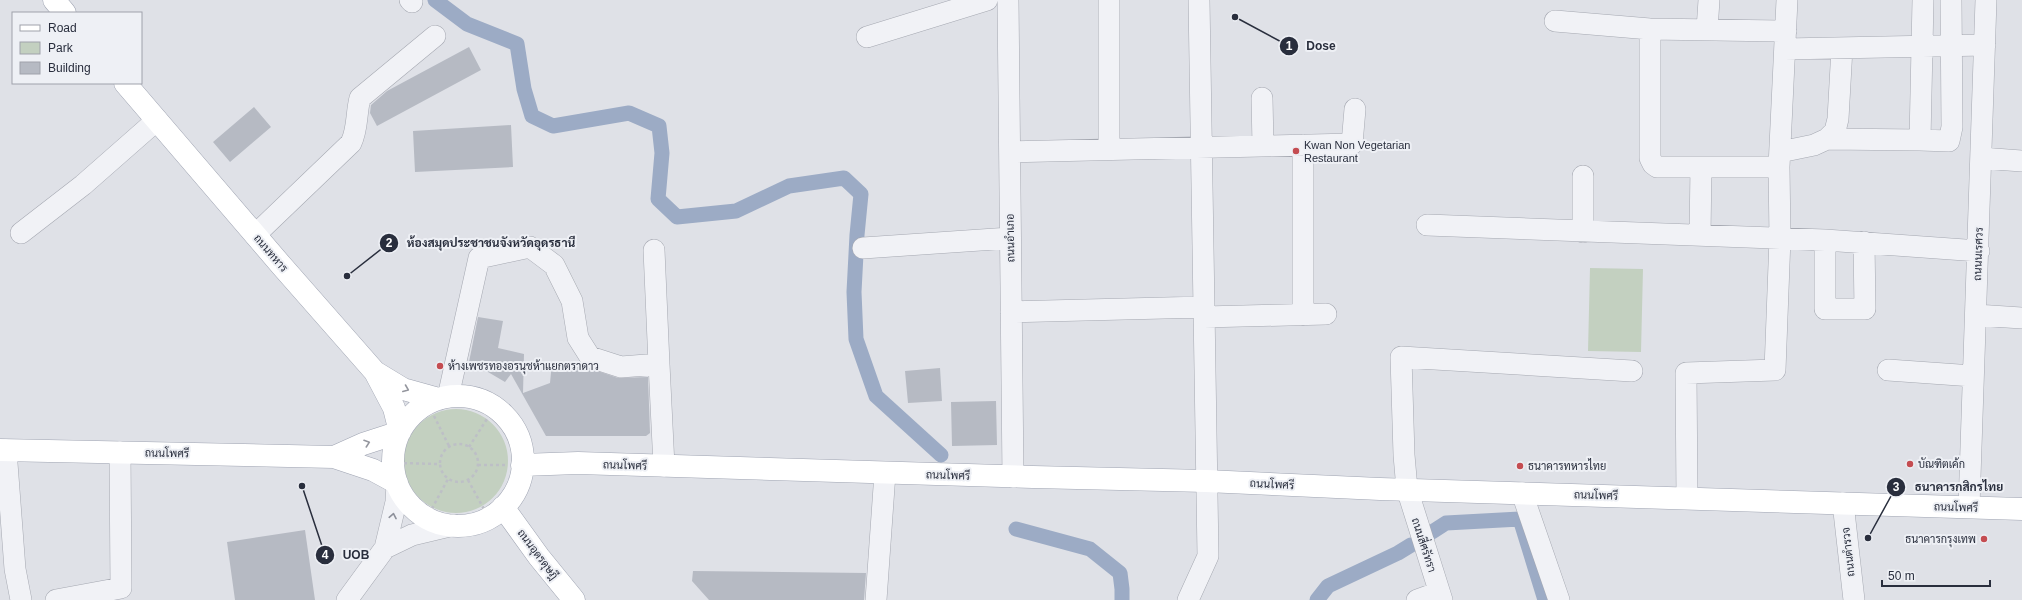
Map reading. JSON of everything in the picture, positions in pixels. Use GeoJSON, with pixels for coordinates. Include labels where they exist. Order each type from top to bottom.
{"type":"FeatureCollection","features":[{"type":"Feature","properties":{"kind":"main road"},"geometry":{"type":"LineString","coordinates":[[54,0],[64,12]]}},
{"type":"Feature","properties":{"kind":"main road","name":"ถนนทหาร"},"geometry":{"type":"LineString","coordinates":[[126,84],[375,372],[394,408],[400,432]]}},
{"type":"Feature","properties":{"kind":"main road"},"geometry":{"type":"LineString","coordinates":[[375,372],[403,389],[438,400]]}},
{"type":"Feature","properties":{"kind":"main road"},"geometry":{"type":"LineString","coordinates":[[463,396],[477,399],[502,414],[512,424],[518,437],[522,465],[519,483],[510,500],[496,512],[467,525],[440,523],[427,518],[408,502],[395,473],[394,451],[400,432],[411,416],[438,400],[463,396]]}},
{"type":"Feature","properties":{"kind":"main road","name":"ถนนโพศรี"},"geometry":{"type":"LineString","coordinates":[[334,457],[363,444],[400,432]]}},
{"type":"Feature","properties":{"kind":"main road","name":"ถนนโพศรี"},"geometry":{"type":"LineString","coordinates":[[3,450],[334,457],[373,470],[395,473]]}},
{"type":"Feature","properties":{"kind":"main road","name":"ถนนโพศรี"},"geometry":{"type":"LineString","coordinates":[[522,465],[578,463],[1013,477],[1206,481],[2022,509]]}},
{"type":"Feature","properties":{"kind":"main road","name":"ถนนอุดรดุษฎี"},"geometry":{"type":"LineString","coordinates":[[496,512],[539,557],[574,600]]}},
{"type":"Feature","properties":{"kind":"street"},"geometry":{"type":"LineString","coordinates":[[867,36],[987,0]]}},
{"type":"Feature","properties":{"kind":"street","name":"ถนนอำเภอ"},"geometry":{"type":"LineString","coordinates":[[1008,0],[1013,477]]}},
{"type":"Feature","properties":{"kind":"street"},"geometry":{"type":"LineString","coordinates":[[1109,149],[1110,0]]}},
{"type":"Feature","properties":{"kind":"street"},"geometry":{"type":"LineString","coordinates":[[1188,600],[1208,556],[1199,0]]}},
{"type":"Feature","properties":{"kind":"street"},"geometry":{"type":"LineString","coordinates":[[1708,30],[1709,0]]}},
{"type":"Feature","properties":{"kind":"street"},"geometry":{"type":"LineString","coordinates":[[1687,498],[1686,373],[1775,370],[1780,238],[1780,159],[1787,0]]}},
{"type":"Feature","properties":{"kind":"street"},"geometry":{"type":"LineString","coordinates":[[1920,140],[1923,0]]}},
{"type":"Feature","properties":{"kind":"street"},"geometry":{"type":"LineString","coordinates":[[1650,29],[1650,158],[1653,164],[1657,167],[1701,167],[1780,159],[1827,139],[1948,141],[1952,127],[1951,0]]}},
{"type":"Feature","properties":{"kind":"street","name":"ถนนนเรศวร"},"geometry":{"type":"LineString","coordinates":[[1969,507],[1979,251],[1986,0]]}},
{"type":"Feature","properties":{"kind":"street"},"geometry":{"type":"LineString","coordinates":[[1555,21],[1650,29],[1708,30],[1842,48],[1985,45]]}},
{"type":"Feature","properties":{"kind":"street"},"geometry":{"type":"LineString","coordinates":[[255,235],[352,143],[356,134],[356,112],[360,98],[435,36]]}},
{"type":"Feature","properties":{"kind":"street"},"geometry":{"type":"LineString","coordinates":[[1827,139],[1835,131],[1838,119],[1842,48]]}},
{"type":"Feature","properties":{"kind":"street"},"geometry":{"type":"LineString","coordinates":[[1262,98],[1263,146]]}},
{"type":"Feature","properties":{"kind":"street"},"geometry":{"type":"LineString","coordinates":[[1010,152],[1352,144],[1355,109]]}},
{"type":"Feature","properties":{"kind":"street"},"geometry":{"type":"LineString","coordinates":[[20,233],[83,185],[157,120]]}},
{"type":"Feature","properties":{"kind":"street"},"geometry":{"type":"LineString","coordinates":[[1303,145],[1303,315]]}},
{"type":"Feature","properties":{"kind":"street"},"geometry":{"type":"LineString","coordinates":[[1981,158],[2022,161]]}},
{"type":"Feature","properties":{"kind":"street"},"geometry":{"type":"LineString","coordinates":[[1700,236],[1701,167]]}},
{"type":"Feature","properties":{"kind":"street"},"geometry":{"type":"LineString","coordinates":[[1583,176],[1583,232]]}},
{"type":"Feature","properties":{"kind":"street"},"geometry":{"type":"LineString","coordinates":[[1427,226],[1825,240],[1979,251]]}},
{"type":"Feature","properties":{"kind":"street"},"geometry":{"type":"LineString","coordinates":[[863,248],[1010,238]]}},
{"type":"Feature","properties":{"kind":"street"},"geometry":{"type":"LineString","coordinates":[[1825,240],[1825,309],[1865,309],[1864,242]]}},
{"type":"Feature","properties":{"kind":"street"},"geometry":{"type":"LineString","coordinates":[[438,400],[479,258],[530,248],[554,265],[572,301],[578,338],[590,357],[621,367],[659,364]]}},
{"type":"Feature","properties":{"kind":"street"},"geometry":{"type":"LineString","coordinates":[[654,250],[664,466]]}},
{"type":"Feature","properties":{"kind":"street"},"geometry":{"type":"LineString","coordinates":[[1011,312],[1204,312],[1303,315],[1326,314]]}},
{"type":"Feature","properties":{"kind":"street"},"geometry":{"type":"LineString","coordinates":[[1976,315],[2022,318]]}},
{"type":"Feature","properties":{"kind":"street","name":"ถนนสี่ศรัทรา"},"geometry":{"type":"LineString","coordinates":[[1440,596],[1407,489],[1404,455],[1401,357],[1632,371]]}},
{"type":"Feature","properties":{"kind":"street"},"geometry":{"type":"LineString","coordinates":[[1888,370],[1973,376]]}},
{"type":"Feature","properties":{"kind":"street"},"geometry":{"type":"LineString","coordinates":[[3,450],[7,569],[21,600]]}},
{"type":"Feature","properties":{"kind":"street"},"geometry":{"type":"LineString","coordinates":[[56,600],[121,588],[120,452]]}},
{"type":"Feature","properties":{"kind":"street"},"geometry":{"type":"LineString","coordinates":[[347,600],[385,548],[396,502],[395,473]]}},
{"type":"Feature","properties":{"kind":"street"},"geometry":{"type":"LineString","coordinates":[[876,600],[885,473]]}},
{"type":"Feature","properties":{"kind":"street"},"geometry":{"type":"LineString","coordinates":[[1522,493],[1559,600]]}},
{"type":"Feature","properties":{"kind":"street","name":"ถนนตำรวจ"},"geometry":{"type":"LineString","coordinates":[[1843,503],[1854,600]]}},
{"type":"Feature","properties":{"kind":"street"},"geometry":{"type":"LineString","coordinates":[[385,548],[412,535],[454,525]]}},
{"type":"Feature","properties":{"kind":"street"},"geometry":{"type":"LineString","coordinates":[[1417,600],[1440,596]]}},
{"type":"Feature","properties":{"kind":"path"},"geometry":{"type":"LineString","coordinates":[[438,400],[449,446]]}},
{"type":"Feature","properties":{"kind":"path"},"geometry":{"type":"LineString","coordinates":[[469,447],[494,408]]}},
{"type":"Feature","properties":{"kind":"path"},"geometry":{"type":"LineString","coordinates":[[459,444],[469,447],[476,455],[478,465],[474,475],[468,480],[458,482],[448,479],[441,472],[439,464],[442,454],[449,446],[459,444]]}},
{"type":"Feature","properties":{"kind":"path"},"geometry":{"type":"LineString","coordinates":[[395,473],[439,464]]}},
{"type":"Feature","properties":{"kind":"path"},"geometry":{"type":"LineString","coordinates":[[478,465],[522,465]]}},
{"type":"Feature","properties":{"kind":"path"},"geometry":{"type":"LineString","coordinates":[[427,518],[448,479]]}},
{"type":"Feature","properties":{"kind":"path"},"geometry":{"type":"LineString","coordinates":[[468,480],[496,512]]}},
{"type":"Feature","properties":{"kind":"green space"},"geometry":{"type":"Polygon","coordinates":[[[1590,268],[1643,269],[1641,352],[1588,351],[1590,268]]]}},
{"type":"Feature","properties":{"kind":"green space"},"geometry":{"type":"Polygon","coordinates":[[[456,409],[476,413],[493,424],[504,441],[508,461],[504,481],[493,498],[476,509],[456,513],[436,509],[419,498],[408,481],[404,461],[408,441],[419,424],[436,413],[456,409]]]}},
{"type":"Feature","properties":{"kind":"building"},"geometry":{"type":"Polygon","coordinates":[[[469,47],[481,70],[377,126],[370,113],[371,105],[387,91],[469,47]]]}},
{"type":"Feature","properties":{"kind":"building"},"geometry":{"type":"Polygon","coordinates":[[[254,107],[271,127],[230,162],[213,142],[254,107]]]}},
{"type":"Feature","properties":{"kind":"building"},"geometry":{"type":"Polygon","coordinates":[[[511,125],[513,167],[415,172],[413,131],[511,125]]]}},
{"type":"Feature","properties":{"kind":"building"},"geometry":{"type":"Polygon","coordinates":[[[478,317],[503,321],[498,348],[524,354],[523,393],[550,383],[552,362],[583,366],[618,378],[648,377],[650,433],[646,436],[546,436],[511,374],[505,382],[488,372],[468,367],[478,317]]]}},
{"type":"Feature","properties":{"kind":"building"},"geometry":{"type":"Polygon","coordinates":[[[940,368],[942,401],[908,403],[905,371],[940,368]]]}},
{"type":"Feature","properties":{"kind":"building"},"geometry":{"type":"Polygon","coordinates":[[[996,401],[997,445],[952,446],[951,402],[996,401]]]}},
{"type":"Feature","properties":{"kind":"building"},"geometry":{"type":"Polygon","coordinates":[[[305,530],[315,600],[235,600],[227,542],[305,530]]]}},
{"type":"Feature","properties":{"kind":"building"},"geometry":{"type":"Polygon","coordinates":[[[693,571],[866,573],[864,600],[709,600],[692,581],[693,571]]]}},
{"type":"Feature","properties":{"kind":"waterway"},"geometry":{"type":"LineString","coordinates":[[435,0],[467,24],[517,44],[524,89],[532,116],[553,126],[629,113],[659,126],[662,153],[658,199],[677,217],[736,211],[789,186],[844,178],[861,194],[854,292],[856,339],[876,396],[941,455]]}},
{"type":"Feature","properties":{"kind":"waterway"},"geometry":{"type":"LineString","coordinates":[[1432,532],[1446,523],[1520,519],[1545,600]]}},
{"type":"Feature","properties":{"kind":"waterway"},"geometry":{"type":"LineString","coordinates":[[1016,529],[1090,549],[1120,573],[1122,600]]}},
{"type":"Feature","properties":{"kind":"waterway"},"geometry":{"type":"LineString","coordinates":[[1317,600],[1328,586],[1398,553],[1411,545]]}},
{"type":"Feature","properties":{"kind":"place","name":"Dose"},"geometry":{"type":"Point","coordinates":[1235,17]}},
{"type":"Feature","properties":{"kind":"place","name":"Kwan Non Vegetarian Restaurant"},"geometry":{"type":"Point","coordinates":[1296,151]}},
{"type":"Feature","properties":{"kind":"place","name":"ห้องสมุดประชาชนจังหวัดอุดรธานี"},"geometry":{"type":"Point","coordinates":[347,276]}},
{"type":"Feature","properties":{"kind":"place","name":"ห้างเพชรทองอรนุชห้าแยกตราดาว"},"geometry":{"type":"Point","coordinates":[440,366]}},
{"type":"Feature","properties":{"kind":"place","name":"บัณฑิตเค้ก"},"geometry":{"type":"Point","coordinates":[1910,464]}},
{"type":"Feature","properties":{"kind":"place","name":"ธนาคารทหารไทย"},"geometry":{"type":"Point","coordinates":[1520,466]}},
{"type":"Feature","properties":{"kind":"place","name":"UOB"},"geometry":{"type":"Point","coordinates":[302,486]}},
{"type":"Feature","properties":{"kind":"place","name":"ธนาคารกสิกรไทย"},"geometry":{"type":"Point","coordinates":[1868,538]}},
{"type":"Feature","properties":{"kind":"place","name":"ธนาคารกรุงเทพ"},"geometry":{"type":"Point","coordinates":[1984,539]}}]}
